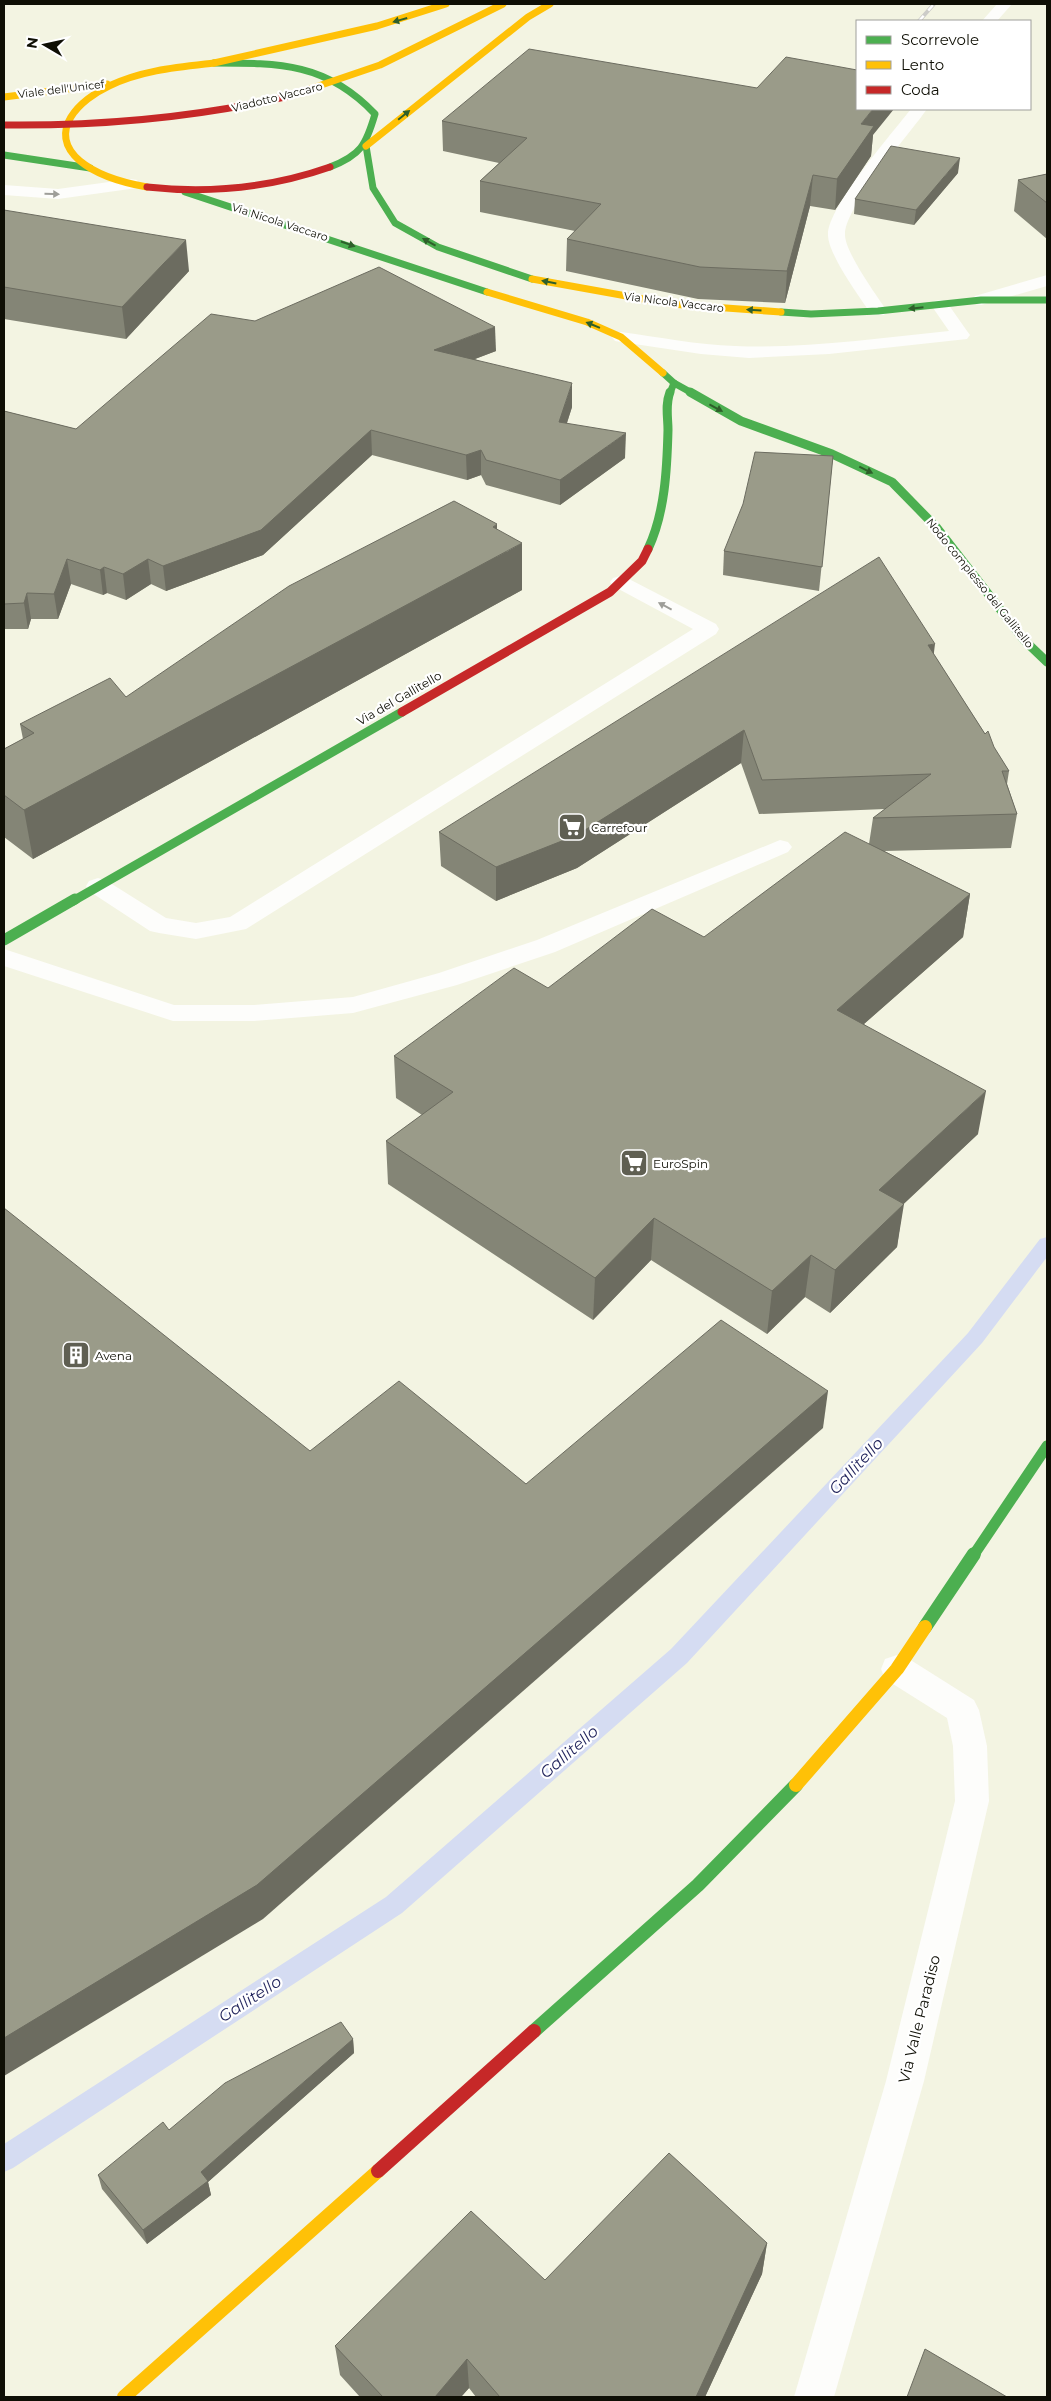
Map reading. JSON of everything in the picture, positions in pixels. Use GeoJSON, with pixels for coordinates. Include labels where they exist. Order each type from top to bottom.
{"type":"FeatureCollection","features":[{"type":"Feature","properties":{"kind":"main road"},"geometry":{"type":"LineString","coordinates":[[90,168],[70,151],[64,133],[71,114],[89,97],[118,82],[163,70],[214,63],[378,26],[446,4]]}},
{"type":"Feature","properties":{"kind":"main road","name":"Viadotto Vaccaro"},"geometry":{"type":"LineString","coordinates":[[4,125],[101,125],[248,106],[339,81],[422,45],[502,4]]}},
{"type":"Feature","properties":{"kind":"main road"},"geometry":{"type":"LineString","coordinates":[[4,155],[90,168],[131,184],[185,192],[245,190],[300,180],[344,162],[528,17],[550,4]]}},
{"type":"Feature","properties":{"kind":"main road"},"geometry":{"type":"LineString","coordinates":[[214,63],[270,65],[296,69],[343,82],[368,102],[375,114],[366,146]]}},
{"type":"Feature","properties":{"kind":"main road","name":"Viale dell'Unicef"},"geometry":{"type":"LineString","coordinates":[[4,96],[118,82]]}},
{"type":"Feature","properties":{"kind":"main road","name":"Via Nicola Vaccaro"},"geometry":{"type":"LineString","coordinates":[[366,146],[373,188],[395,223],[438,246],[522,277],[671,304],[810,314],[878,311],[982,300]]}},
{"type":"Feature","properties":{"kind":"main road","name":"Via Nicola Vaccaro"},"geometry":{"type":"LineString","coordinates":[[185,192],[490,293],[587,322],[621,337],[674,383]]}},
{"type":"Feature","properties":{"kind":"main road"},"geometry":{"type":"LineString","coordinates":[[982,300],[1047,300]]}},
{"type":"Feature","properties":{"kind":"main road","name":"Via del Gallitello"},"geometry":{"type":"LineString","coordinates":[[4,940],[610,592],[642,561],[655,534],[662,502],[668,430],[667,401],[674,383]]}},
{"type":"Feature","properties":{"kind":"main road","name":"Nodo complesso del Gallitello"},"geometry":{"type":"LineString","coordinates":[[674,383],[741,421],[832,454],[892,482],[936,528],[1024,640],[1047,662]]}},
{"type":"Feature","properties":{"kind":"main road"},"geometry":{"type":"LineString","coordinates":[[124,2397],[698,1885],[802,1779],[897,1669],[1047,1446]]}},
{"type":"Feature","properties":{"kind":"street"},"geometry":{"type":"LineString","coordinates":[[990,20],[1005,4]]}},
{"type":"Feature","properties":{"kind":"street"},"geometry":{"type":"LineString","coordinates":[[878,311],[840,249],[836,235],[839,223],[864,182],[918,110]]}},
{"type":"Feature","properties":{"kind":"street"},"geometry":{"type":"LineString","coordinates":[[4,190],[58,194],[131,184]]}},
{"type":"Feature","properties":{"kind":"street","name":"Via Nicola Vaccaro"},"geometry":{"type":"LineString","coordinates":[[982,300],[1047,280]]}},
{"type":"Feature","properties":{"kind":"street"},"geometry":{"type":"LineString","coordinates":[[621,337],[685,347],[747,352],[809,350],[961,335],[940,305]]}},
{"type":"Feature","properties":{"kind":"street"},"geometry":{"type":"LineString","coordinates":[[98,886],[158,925],[196,931],[237,923],[708,629],[620,582]]}},
{"type":"Feature","properties":{"kind":"street"},"geometry":{"type":"LineString","coordinates":[[4,957],[173,1013],[254,1013],[353,1005],[448,979],[546,946],[780,847]]}},
{"type":"Feature","properties":{"kind":"street","name":"Via Valle Paradiso"},"geometry":{"type":"LineString","coordinates":[[814,2397],[905,2081],[972,1801],[970,1746],[962,1710],[897,1669]]}},
{"type":"Feature","properties":{"kind":"building"},"geometry":{"type":"Polygon","coordinates":[[[529,49],[757,88],[786,57],[856,70],[856,110],[872,110],[861,124],[874,126],[837,179],[813,175],[787,271],[700,267],[567,239],[601,204],[480,181],[527,138],[442,121],[529,49]]]}},
{"type":"Feature","properties":{"kind":"building"},"geometry":{"type":"Polygon","coordinates":[[[891,146],[960,158],[916,210],[855,199],[891,146]]]}},
{"type":"Feature","properties":{"kind":"building"},"geometry":{"type":"Polygon","coordinates":[[[1047,174],[1047,203],[1018,180],[1047,174]]]}},
{"type":"Feature","properties":{"kind":"building"},"geometry":{"type":"Polygon","coordinates":[[[4,210],[186,240],[122,307],[4,287],[4,210]]]}},
{"type":"Feature","properties":{"kind":"building"},"geometry":{"type":"Polygon","coordinates":[[[379,267],[495,327],[434,350],[572,383],[559,422],[626,433],[560,480],[486,460],[481,450],[466,455],[371,430],[261,530],[163,566],[148,559],[123,574],[104,567],[100,570],[67,559],[54,594],[27,593],[24,603],[4,604],[4,411],[76,429],[211,314],[255,321],[379,267]]]}},
{"type":"Feature","properties":{"kind":"building"},"geometry":{"type":"Polygon","coordinates":[[[755,452],[833,456],[822,567],[724,551],[743,504],[755,452]]]}},
{"type":"Feature","properties":{"kind":"building"},"geometry":{"type":"Polygon","coordinates":[[[454,501],[497,524],[493,527],[522,543],[24,810],[4,795],[4,749],[34,733],[20,724],[110,678],[126,697],[289,586],[454,501]]]}},
{"type":"Feature","properties":{"kind":"building"},"geometry":{"type":"Polygon","coordinates":[[[879,557],[935,644],[928,645],[985,734],[988,731],[994,747],[1009,771],[1002,771],[1017,814],[873,818],[931,774],[762,780],[744,730],[577,835],[496,867],[439,832],[879,557]]]}},
{"type":"Feature","properties":{"kind":"building"},"geometry":{"type":"Polygon","coordinates":[[[845,832],[970,894],[837,1010],[986,1091],[879,1190],[904,1204],[835,1270],[811,1255],[772,1291],[654,1218],[595,1278],[386,1141],[453,1092],[394,1056],[514,968],[548,988],[652,909],[704,937],[845,832]]]}},
{"type":"Feature","properties":{"kind":"building"},"geometry":{"type":"Polygon","coordinates":[[[4,1208],[310,1451],[399,1381],[526,1484],[721,1320],[828,1391],[257,1885],[4,2038],[4,1208]]]}},
{"type":"Feature","properties":{"kind":"building"},"geometry":{"type":"Polygon","coordinates":[[[341,2022],[353,2039],[201,2172],[208,2181],[143,2230],[98,2175],[163,2122],[169,2130],[225,2083],[341,2022]]]}},
{"type":"Feature","properties":{"kind":"building"},"geometry":{"type":"Polygon","coordinates":[[[669,2153],[767,2243],[696,2397],[500,2397],[467,2359],[435,2397],[383,2397],[335,2346],[471,2211],[545,2280],[669,2153]]]}},
{"type":"Feature","properties":{"kind":"building"},"geometry":{"type":"Polygon","coordinates":[[[925,2349],[1007,2397],[907,2397],[925,2349]]]}},
{"type":"Feature","properties":{"kind":"waterway","name":"Gallitello"},"geometry":{"type":"LineString","coordinates":[[4,2159],[394,1905],[679,1656],[975,1338],[1047,1244]]}},
{"type":"Feature","properties":{"kind":"railway"},"geometry":{"type":"LineString","coordinates":[[920,20],[934,4]]}},
{"type":"Feature","properties":{"kind":"traffic: fast"},"geometry":{"type":"LineString","coordinates":[[214,63],[281,65],[302,69],[322,75],[341,84],[359,97],[375,114],[369,135],[357,153],[330,167]]}},
{"type":"Feature","properties":{"kind":"traffic: fast"},"geometry":{"type":"LineString","coordinates":[[366,146],[373,188],[395,223],[438,247],[532,279]]}},
{"type":"Feature","properties":{"kind":"traffic: fast"},"geometry":{"type":"LineString","coordinates":[[4,155],[90,168]]}},
{"type":"Feature","properties":{"kind":"traffic: fast"},"geometry":{"type":"LineString","coordinates":[[185,192],[487,292]]}},
{"type":"Feature","properties":{"kind":"traffic: fast"},"geometry":{"type":"LineString","coordinates":[[781,312],[811,314],[878,311],[981,300],[1047,300]]}},
{"type":"Feature","properties":{"kind":"traffic: fast"},"geometry":{"type":"LineString","coordinates":[[663,373],[674,383],[741,421],[832,454],[892,482],[937,528],[1024,640],[1047,662]]}},
{"type":"Feature","properties":{"kind":"traffic: fast"},"geometry":{"type":"LineString","coordinates":[[648,549],[655,534],[662,502],[668,430],[667,401],[674,383]]}},
{"type":"Feature","properties":{"kind":"traffic: fast"},"geometry":{"type":"LineString","coordinates":[[4,940],[402,712]]}},
{"type":"Feature","properties":{"kind":"traffic: fast"},"geometry":{"type":"LineString","coordinates":[[925,1627],[1047,1446]]}},
{"type":"Feature","properties":{"kind":"traffic: fast"},"geometry":{"type":"LineString","coordinates":[[534,2031],[698,1885],[796,1785]]}},
{"type":"Feature","properties":{"kind":"traffic: slow"},"geometry":{"type":"LineString","coordinates":[[214,63],[377,26],[446,4]]}},
{"type":"Feature","properties":{"kind":"traffic: slow"},"geometry":{"type":"LineString","coordinates":[[289,96],[380,65],[503,4]]}},
{"type":"Feature","properties":{"kind":"traffic: slow"},"geometry":{"type":"LineString","coordinates":[[366,146],[528,17],[550,4]]}},
{"type":"Feature","properties":{"kind":"traffic: slow"},"geometry":{"type":"LineString","coordinates":[[147,187],[106,176],[79,160],[70,150],[66,138],[67,125],[71,115],[82,102],[110,85],[139,75],[214,63]]}},
{"type":"Feature","properties":{"kind":"traffic: slow"},"geometry":{"type":"LineString","coordinates":[[4,97],[107,84]]}},
{"type":"Feature","properties":{"kind":"traffic: slow"},"geometry":{"type":"LineString","coordinates":[[532,279],[671,304],[781,312]]}},
{"type":"Feature","properties":{"kind":"traffic: slow"},"geometry":{"type":"LineString","coordinates":[[487,292],[587,322],[621,337],[663,373]]}},
{"type":"Feature","properties":{"kind":"traffic: slow"},"geometry":{"type":"LineString","coordinates":[[796,1785],[897,1669],[925,1627]]}},
{"type":"Feature","properties":{"kind":"traffic: slow"},"geometry":{"type":"LineString","coordinates":[[124,2397],[378,2171]]}},
{"type":"Feature","properties":{"kind":"traffic: jam"},"geometry":{"type":"LineString","coordinates":[[4,125],[76,125],[148,120],[218,111],[289,96]]}},
{"type":"Feature","properties":{"kind":"traffic: jam"},"geometry":{"type":"LineString","coordinates":[[147,187],[193,190],[240,189],[285,181],[330,167]]}},
{"type":"Feature","properties":{"kind":"traffic: jam"},"geometry":{"type":"LineString","coordinates":[[402,712],[610,592],[642,561],[648,549]]}},
{"type":"Feature","properties":{"kind":"traffic: jam"},"geometry":{"type":"LineString","coordinates":[[378,2171],[534,2031]]}},
{"type":"Feature","properties":{"kind":"place","name":"Carrefour"},"geometry":{"type":"Point","coordinates":[572,827]}},
{"type":"Feature","properties":{"kind":"place","name":"EuroSpin"},"geometry":{"type":"Point","coordinates":[634,1163]}},
{"type":"Feature","properties":{"kind":"place","name":"Avena"},"geometry":{"type":"Point","coordinates":[76,1355]}}]}
